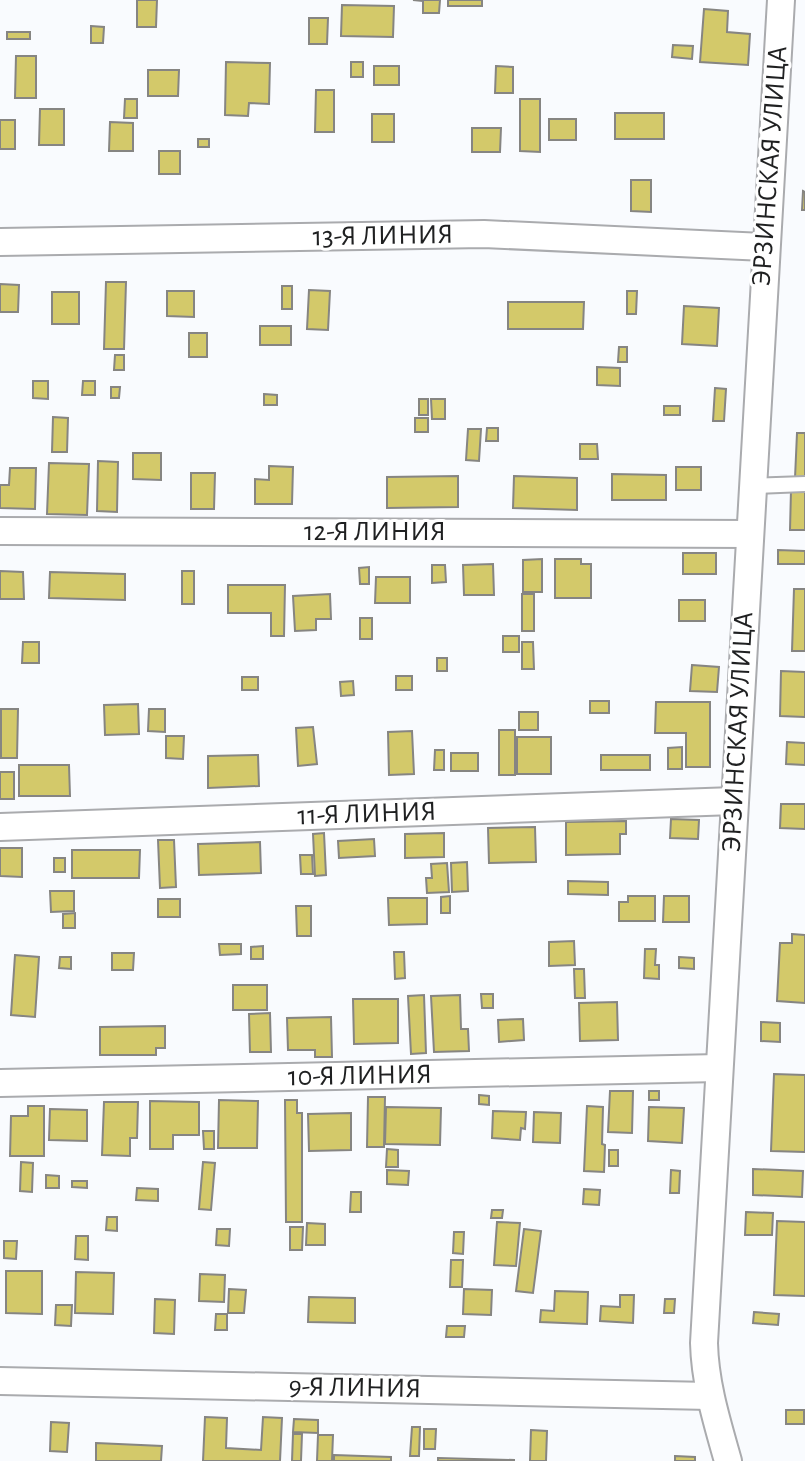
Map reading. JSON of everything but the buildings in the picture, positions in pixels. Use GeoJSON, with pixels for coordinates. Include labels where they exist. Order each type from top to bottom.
{"type":"FeatureCollection","features":[{"type":"Feature","properties":{"kind":"street","name":"ЭРЗИНСКАЯ УЛИЦА"},"geometry":{"type":"LineString","coordinates":[[729,1461],[710,1396],[704,1343],[781,0]]}},
{"type":"Feature","properties":{"kind":"street","name":"13-Я ЛИНИЯ"},"geometry":{"type":"LineString","coordinates":[[0,242],[484,234],[765,247]]}},
{"type":"Feature","properties":{"kind":"street","name":"12-Я ЛИНИЯ"},"geometry":{"type":"LineString","coordinates":[[0,530],[750,534]]}},
{"type":"Feature","properties":{"kind":"street","name":"11-Я ЛИНИЯ"},"geometry":{"type":"LineString","coordinates":[[0,827],[734,801]]}},
{"type":"Feature","properties":{"kind":"street","name":"10-Я ЛИНИЯ"},"geometry":{"type":"LineString","coordinates":[[0,1083],[719,1068]]}},
{"type":"Feature","properties":{"kind":"street","name":"9-Я ЛИНИЯ"},"geometry":{"type":"LineString","coordinates":[[0,1381],[710,1396]]}},
{"type":"Feature","properties":{"kind":"lane"},"geometry":{"type":"LineString","coordinates":[[752,486],[805,484]]}}]}
